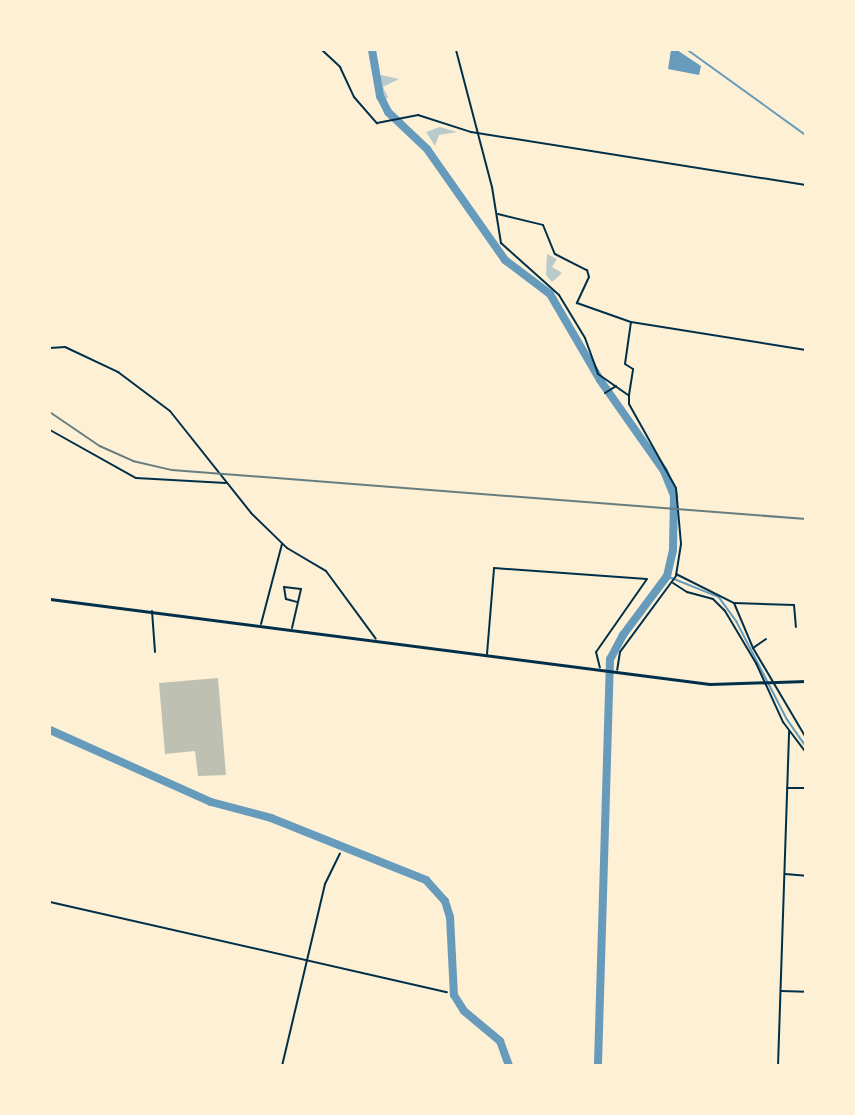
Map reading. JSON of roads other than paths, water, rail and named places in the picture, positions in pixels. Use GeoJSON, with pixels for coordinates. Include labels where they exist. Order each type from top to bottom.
{"type":"FeatureCollection","features":[{"type":"Feature","properties":{"kind":"highway"},"geometry":{"type":"LineString","coordinates":[[50,598],[710,684],[806,681]]}},
{"type":"Feature","properties":{"kind":"street"},"geometry":{"type":"LineString","coordinates":[[322,50],[340,67],[354,97],[373,120],[385,122],[399,116],[418,115],[476,133],[806,185]]}},
{"type":"Feature","properties":{"kind":"street"},"geometry":{"type":"LineString","coordinates":[[456,50],[498,214],[498,234],[506,250],[559,295],[585,338],[598,374],[629,396]]}},
{"type":"Feature","properties":{"kind":"street"},"geometry":{"type":"LineString","coordinates":[[498,214],[546,227],[555,254],[589,274],[577,303],[631,322],[806,350]]}},
{"type":"Feature","properties":{"kind":"street"},"geometry":{"type":"LineString","coordinates":[[616,670],[620,652],[673,582],[681,544],[676,488],[629,404],[633,369],[625,364],[631,322]]}},
{"type":"Feature","properties":{"kind":"street"},"geometry":{"type":"LineString","coordinates":[[50,348],[65,347],[118,372],[170,411],[221,471],[226,483],[282,544],[326,571],[376,639]]}},
{"type":"Feature","properties":{"kind":"street"},"geometry":{"type":"LineString","coordinates":[[605,393],[616,386]]}},
{"type":"Feature","properties":{"kind":"street"},"geometry":{"type":"LineString","coordinates":[[50,430],[136,478],[226,483]]}},
{"type":"Feature","properties":{"kind":"street"},"geometry":{"type":"LineString","coordinates":[[261,624],[282,544]]}},
{"type":"Feature","properties":{"kind":"street"},"geometry":{"type":"LineString","coordinates":[[487,654],[494,568],[647,579],[596,652],[602,669]]}},
{"type":"Feature","properties":{"kind":"street"},"geometry":{"type":"LineString","coordinates":[[676,575],[734,603],[794,605],[796,627]]}},
{"type":"Feature","properties":{"kind":"street"},"geometry":{"type":"LineString","coordinates":[[673,582],[687,592],[711,598],[725,611],[756,663],[789,730],[806,752]]}},
{"type":"Feature","properties":{"kind":"street"},"geometry":{"type":"LineString","coordinates":[[292,628],[301,589],[284,586],[286,599],[297,602]]}},
{"type":"Feature","properties":{"kind":"street"},"geometry":{"type":"LineString","coordinates":[[734,603],[743,631],[806,738]]}},
{"type":"Feature","properties":{"kind":"street"},"geometry":{"type":"LineString","coordinates":[[152,611],[155,652]]}},
{"type":"Feature","properties":{"kind":"street"},"geometry":{"type":"LineString","coordinates":[[753,648],[766,639]]}},
{"type":"Feature","properties":{"kind":"street"},"geometry":{"type":"LineString","coordinates":[[778,1065],[789,730]]}},
{"type":"Feature","properties":{"kind":"street"},"geometry":{"type":"LineString","coordinates":[[787,788],[806,788]]}},
{"type":"Feature","properties":{"kind":"street"},"geometry":{"type":"LineString","coordinates":[[282,1065],[324,884],[340,853]]}},
{"type":"Feature","properties":{"kind":"street"},"geometry":{"type":"LineString","coordinates":[[784,874],[806,876]]}},
{"type":"Feature","properties":{"kind":"street"},"geometry":{"type":"LineString","coordinates":[[50,903],[447,992]]}},
{"type":"Feature","properties":{"kind":"street"},"geometry":{"type":"LineString","coordinates":[[781,991],[806,992]]}},
{"type":"Feature","properties":{"kind":"water"},"geometry":{"type":"Polygon","coordinates":[[[671,50],[677,50],[701,66],[699,75],[668,69],[671,50]]]}},
{"type":"Feature","properties":{"kind":"waterway"},"geometry":{"type":"LineString","coordinates":[[372,50],[380,96],[388,112],[427,149],[505,260],[550,294],[600,380],[664,471],[674,496],[673,550],[667,576],[623,635],[610,659],[598,1066]]}},
{"type":"Feature","properties":{"kind":"waterway"},"geometry":{"type":"LineString","coordinates":[[688,50],[806,135]]}},
{"type":"Feature","properties":{"kind":"waterway"},"geometry":{"type":"LineString","coordinates":[[667,576],[719,597],[737,622],[787,719],[806,746]]}},
{"type":"Feature","properties":{"kind":"waterway"},"geometry":{"type":"LineString","coordinates":[[50,730],[211,802],[271,818],[426,880],[445,901],[450,917],[454,995],[464,1011],[500,1041],[509,1066]]}},
{"type":"Feature","properties":{"kind":"railway"},"geometry":{"type":"LineString","coordinates":[[50,412],[100,446],[133,461],[172,470],[806,519]]}}]}
